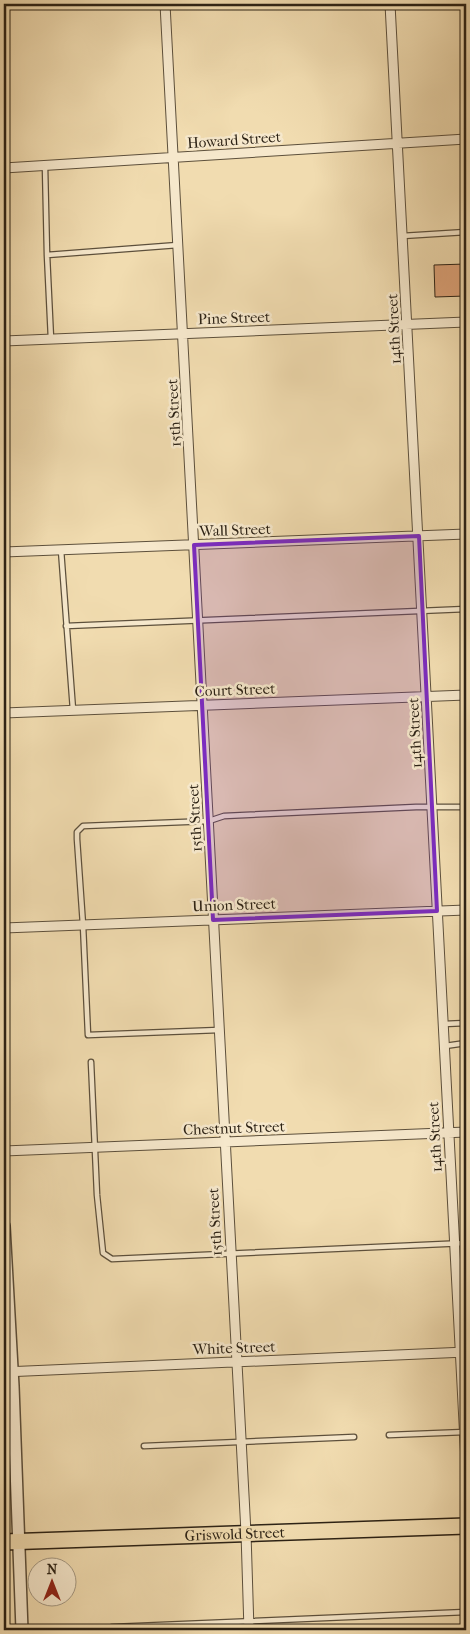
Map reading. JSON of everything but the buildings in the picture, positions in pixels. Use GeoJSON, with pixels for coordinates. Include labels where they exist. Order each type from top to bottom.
{"type":"FeatureCollection","features":[{"type":"Feature","properties":{"kind":"main road","name":"Griswold Street"},"geometry":{"type":"LineString","coordinates":[[4,1542],[466,1526]]}},
{"type":"Feature","properties":{"kind":"street","name":"15th Street"},"geometry":{"type":"LineString","coordinates":[[166,4],[224,1142],[246,1533],[249,1626]]}},
{"type":"Feature","properties":{"kind":"street","name":"14th Street"},"geometry":{"type":"LineString","coordinates":[[390,4],[423,611],[444,1046],[463,1352],[466,1461]]}},
{"type":"Feature","properties":{"kind":"street","name":"Howard Street"},"geometry":{"type":"LineString","coordinates":[[4,168],[466,139]]}},
{"type":"Feature","properties":{"kind":"street","name":"Pine Street"},"geometry":{"type":"LineString","coordinates":[[4,341],[466,322]]}},
{"type":"Feature","properties":{"kind":"street","name":"Wall Street"},"geometry":{"type":"LineString","coordinates":[[4,552],[466,534]]}},
{"type":"Feature","properties":{"kind":"street","name":"Court Street"},"geometry":{"type":"LineString","coordinates":[[4,713],[466,695]]}},
{"type":"Feature","properties":{"kind":"street","name":"Union Street"},"geometry":{"type":"LineString","coordinates":[[4,928],[466,910]]}},
{"type":"Feature","properties":{"kind":"street","name":"Chestnut Street"},"geometry":{"type":"LineString","coordinates":[[4,1151],[466,1132]]}},
{"type":"Feature","properties":{"kind":"street"},"geometry":{"type":"LineString","coordinates":[[4,1226],[10,1452],[20,1541],[22,1630]]}},
{"type":"Feature","properties":{"kind":"street","name":"White Street"},"geometry":{"type":"LineString","coordinates":[[8,1372],[463,1352]]}},
{"type":"Feature","properties":{"kind":"lane"},"geometry":{"type":"LineString","coordinates":[[45,165],[50,339]]}},
{"type":"Feature","properties":{"kind":"lane"},"geometry":{"type":"LineString","coordinates":[[402,236],[466,232]]}},
{"type":"Feature","properties":{"kind":"lane"},"geometry":{"type":"LineString","coordinates":[[47,255],[179,245]]}},
{"type":"Feature","properties":{"kind":"lane"},"geometry":{"type":"LineString","coordinates":[[60,550],[73,710]]}},
{"type":"Feature","properties":{"kind":"lane"},"geometry":{"type":"LineString","coordinates":[[66,626],[466,609]]}},
{"type":"Feature","properties":{"kind":"lane"},"geometry":{"type":"LineString","coordinates":[[219,1030],[88,1035],[84,925],[77,839],[77,832],[83,826],[209,821],[224,816],[416,807],[466,807]]}},
{"type":"Feature","properties":{"kind":"lane"},"geometry":{"type":"LineString","coordinates":[[444,1024],[466,1023]]}},
{"type":"Feature","properties":{"kind":"lane"},"geometry":{"type":"LineString","coordinates":[[444,1046],[466,1043]]}},
{"type":"Feature","properties":{"kind":"lane"},"geometry":{"type":"LineString","coordinates":[[91,1062],[97,1195],[103,1253],[112,1259],[466,1243]]}},
{"type":"Feature","properties":{"kind":"lane"},"geometry":{"type":"LineString","coordinates":[[389,1435],[466,1432]]}},
{"type":"Feature","properties":{"kind":"lane"},"geometry":{"type":"LineString","coordinates":[[144,1446],[354,1437]]}},
{"type":"Feature","properties":{"kind":"lane"},"geometry":{"type":"LineString","coordinates":[[112,1627],[249,1626],[466,1612]]}},
{"type":"Feature","properties":{"kind":"highlighted area"},"geometry":{"type":"Polygon","coordinates":[[[419,536],[437,911],[213,920],[194,545],[419,536]]]}}]}
